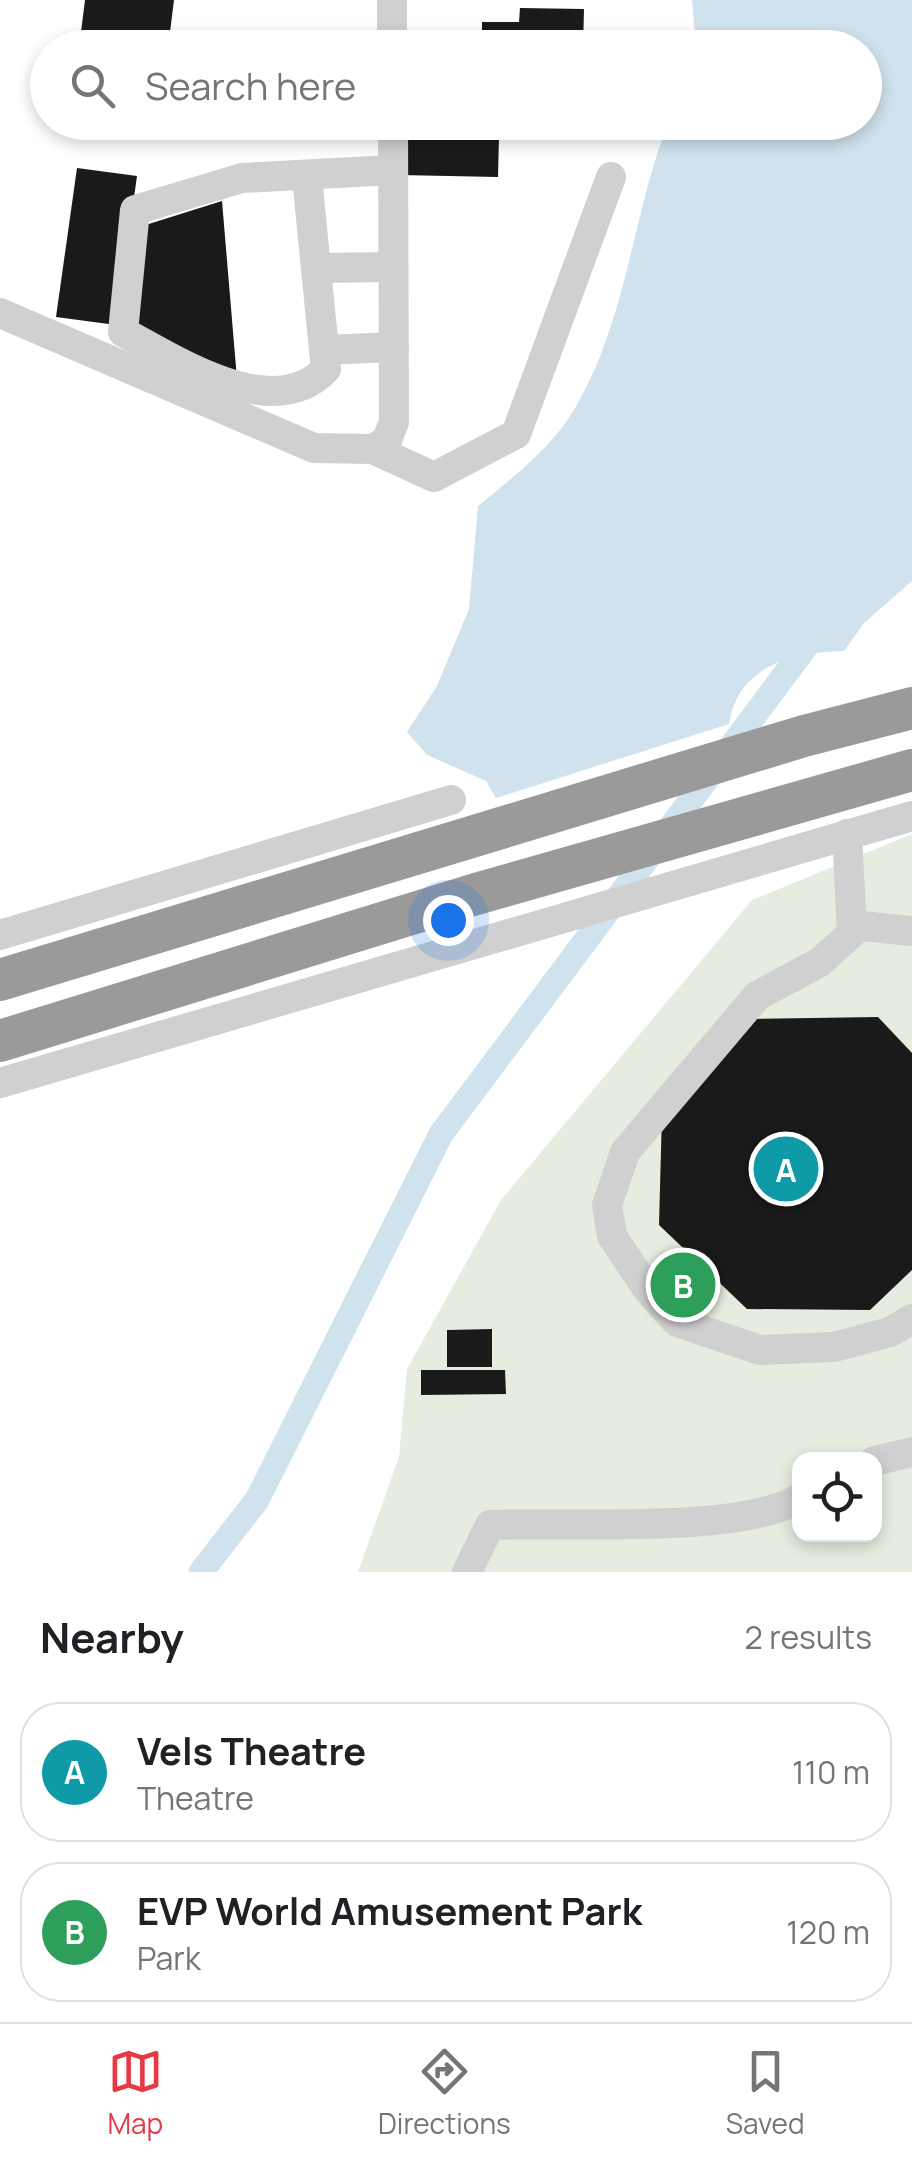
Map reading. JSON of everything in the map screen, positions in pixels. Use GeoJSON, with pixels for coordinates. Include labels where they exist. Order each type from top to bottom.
{"type":"FeatureCollection","features":[{"type":"Feature","properties":{"kind":"highway"},"geometry":{"type":"LineString","coordinates":[[0,980],[804,736],[912,708]]}},
{"type":"Feature","properties":{"kind":"highway"},"geometry":{"type":"LineString","coordinates":[[0,1041],[476,894],[912,770]]}},
{"type":"Feature","properties":{"kind":"street"},"geometry":{"type":"LineString","coordinates":[[392,0],[392,30]]}},
{"type":"Feature","properties":{"kind":"street"},"geometry":{"type":"LineString","coordinates":[[373,449],[392,433],[393,140]]}},
{"type":"Feature","properties":{"kind":"street"},"geometry":{"type":"LineString","coordinates":[[307,177],[326,369],[313,382],[250,391],[200,372],[123,332],[134,210],[242,178],[393,170]]}},
{"type":"Feature","properties":{"kind":"street"},"geometry":{"type":"LineString","coordinates":[[0,313],[314,448],[373,449],[434,476],[516,434],[610,177]]}},
{"type":"Feature","properties":{"kind":"street"},"geometry":{"type":"LineString","coordinates":[[318,268],[393,267]]}},
{"type":"Feature","properties":{"kind":"street"},"geometry":{"type":"LineString","coordinates":[[324,350],[394,347]]}},
{"type":"Feature","properties":{"kind":"street"},"geometry":{"type":"LineString","coordinates":[[0,935],[451,800]]}},
{"type":"Feature","properties":{"kind":"street"},"geometry":{"type":"LineString","coordinates":[[0,1083],[912,816]]}},
{"type":"Feature","properties":{"kind":"street"},"geometry":{"type":"LineString","coordinates":[[840,836],[852,933],[820,962],[757,996],[626,1152],[607,1204],[612,1236],[648,1290],[677,1322],[760,1350],[834,1347],[890,1332],[912,1319]]}},
{"type":"Feature","properties":{"kind":"street"},"geometry":{"type":"LineString","coordinates":[[852,926],[912,931]]}},
{"type":"Feature","properties":{"kind":"street"},"geometry":{"type":"LineString","coordinates":[[882,1459],[912,1452]]}},
{"type":"Feature","properties":{"kind":"street"},"geometry":{"type":"LineString","coordinates":[[468,1572],[490,1525],[705,1521],[778,1512],[792,1503]]}},
{"type":"Feature","properties":{"kind":"shaded area"},"geometry":{"type":"Polygon","coordinates":[[[912,834],[912,1572],[358,1572],[399,1457],[407,1369],[501,1200],[752,900],[912,834]]]}},
{"type":"Feature","properties":{"kind":"water"},"geometry":{"type":"Polygon","coordinates":[[[692,0],[912,0],[912,581],[864,623],[844,651],[787,659],[756,676],[734,704],[729,724],[496,798],[486,781],[427,755],[407,732],[437,686],[469,609],[478,506],[555,436],[592,374],[618,304],[662,140],[882,140],[882,30],[695,30],[692,0]]]}},
{"type":"Feature","properties":{"kind":"building"},"geometry":{"type":"Polygon","coordinates":[[[85,0],[174,0],[170,30],[81,30],[85,0]]]}},
{"type":"Feature","properties":{"kind":"building"},"geometry":{"type":"Polygon","coordinates":[[[520,8],[584,9],[583,30],[482,30],[482,22],[519,22],[520,8]]]}},
{"type":"Feature","properties":{"kind":"building"},"geometry":{"type":"Polygon","coordinates":[[[400,140],[499,140],[498,177],[399,175],[400,140]]]}},
{"type":"Feature","properties":{"kind":"building"},"geometry":{"type":"Polygon","coordinates":[[[77,168],[137,176],[116,325],[56,317],[77,168]]]}},
{"type":"Feature","properties":{"kind":"building"},"geometry":{"type":"Polygon","coordinates":[[[222,201],[237,379],[132,328],[136,228],[222,201]]]}},
{"type":"Feature","properties":{"kind":"building"},"geometry":{"type":"Polygon","coordinates":[[[878,1017],[912,1053],[912,1270],[870,1310],[747,1309],[659,1225],[662,1113],[742,1019],[878,1017]]]}},
{"type":"Feature","properties":{"kind":"building"},"geometry":{"type":"Polygon","coordinates":[[[492,1329],[492,1367],[447,1367],[447,1330],[492,1329]]]}},
{"type":"Feature","properties":{"kind":"building"},"geometry":{"type":"Polygon","coordinates":[[[421,1370],[505,1370],[506,1394],[421,1395],[421,1370]]]}},
{"type":"Feature","properties":{"kind":"waterway"},"geometry":{"type":"LineString","coordinates":[[201,1572],[257,1500],[441,1134],[822,625]]}},
{"type":"Feature","properties":{"kind":"place","name":"Vels Theatre"},"geometry":{"type":"Point","coordinates":[786,1169]}},
{"type":"Feature","properties":{"kind":"place","name":"EVP World Amusement Park"},"geometry":{"type":"Point","coordinates":[683,1285]}}]}
